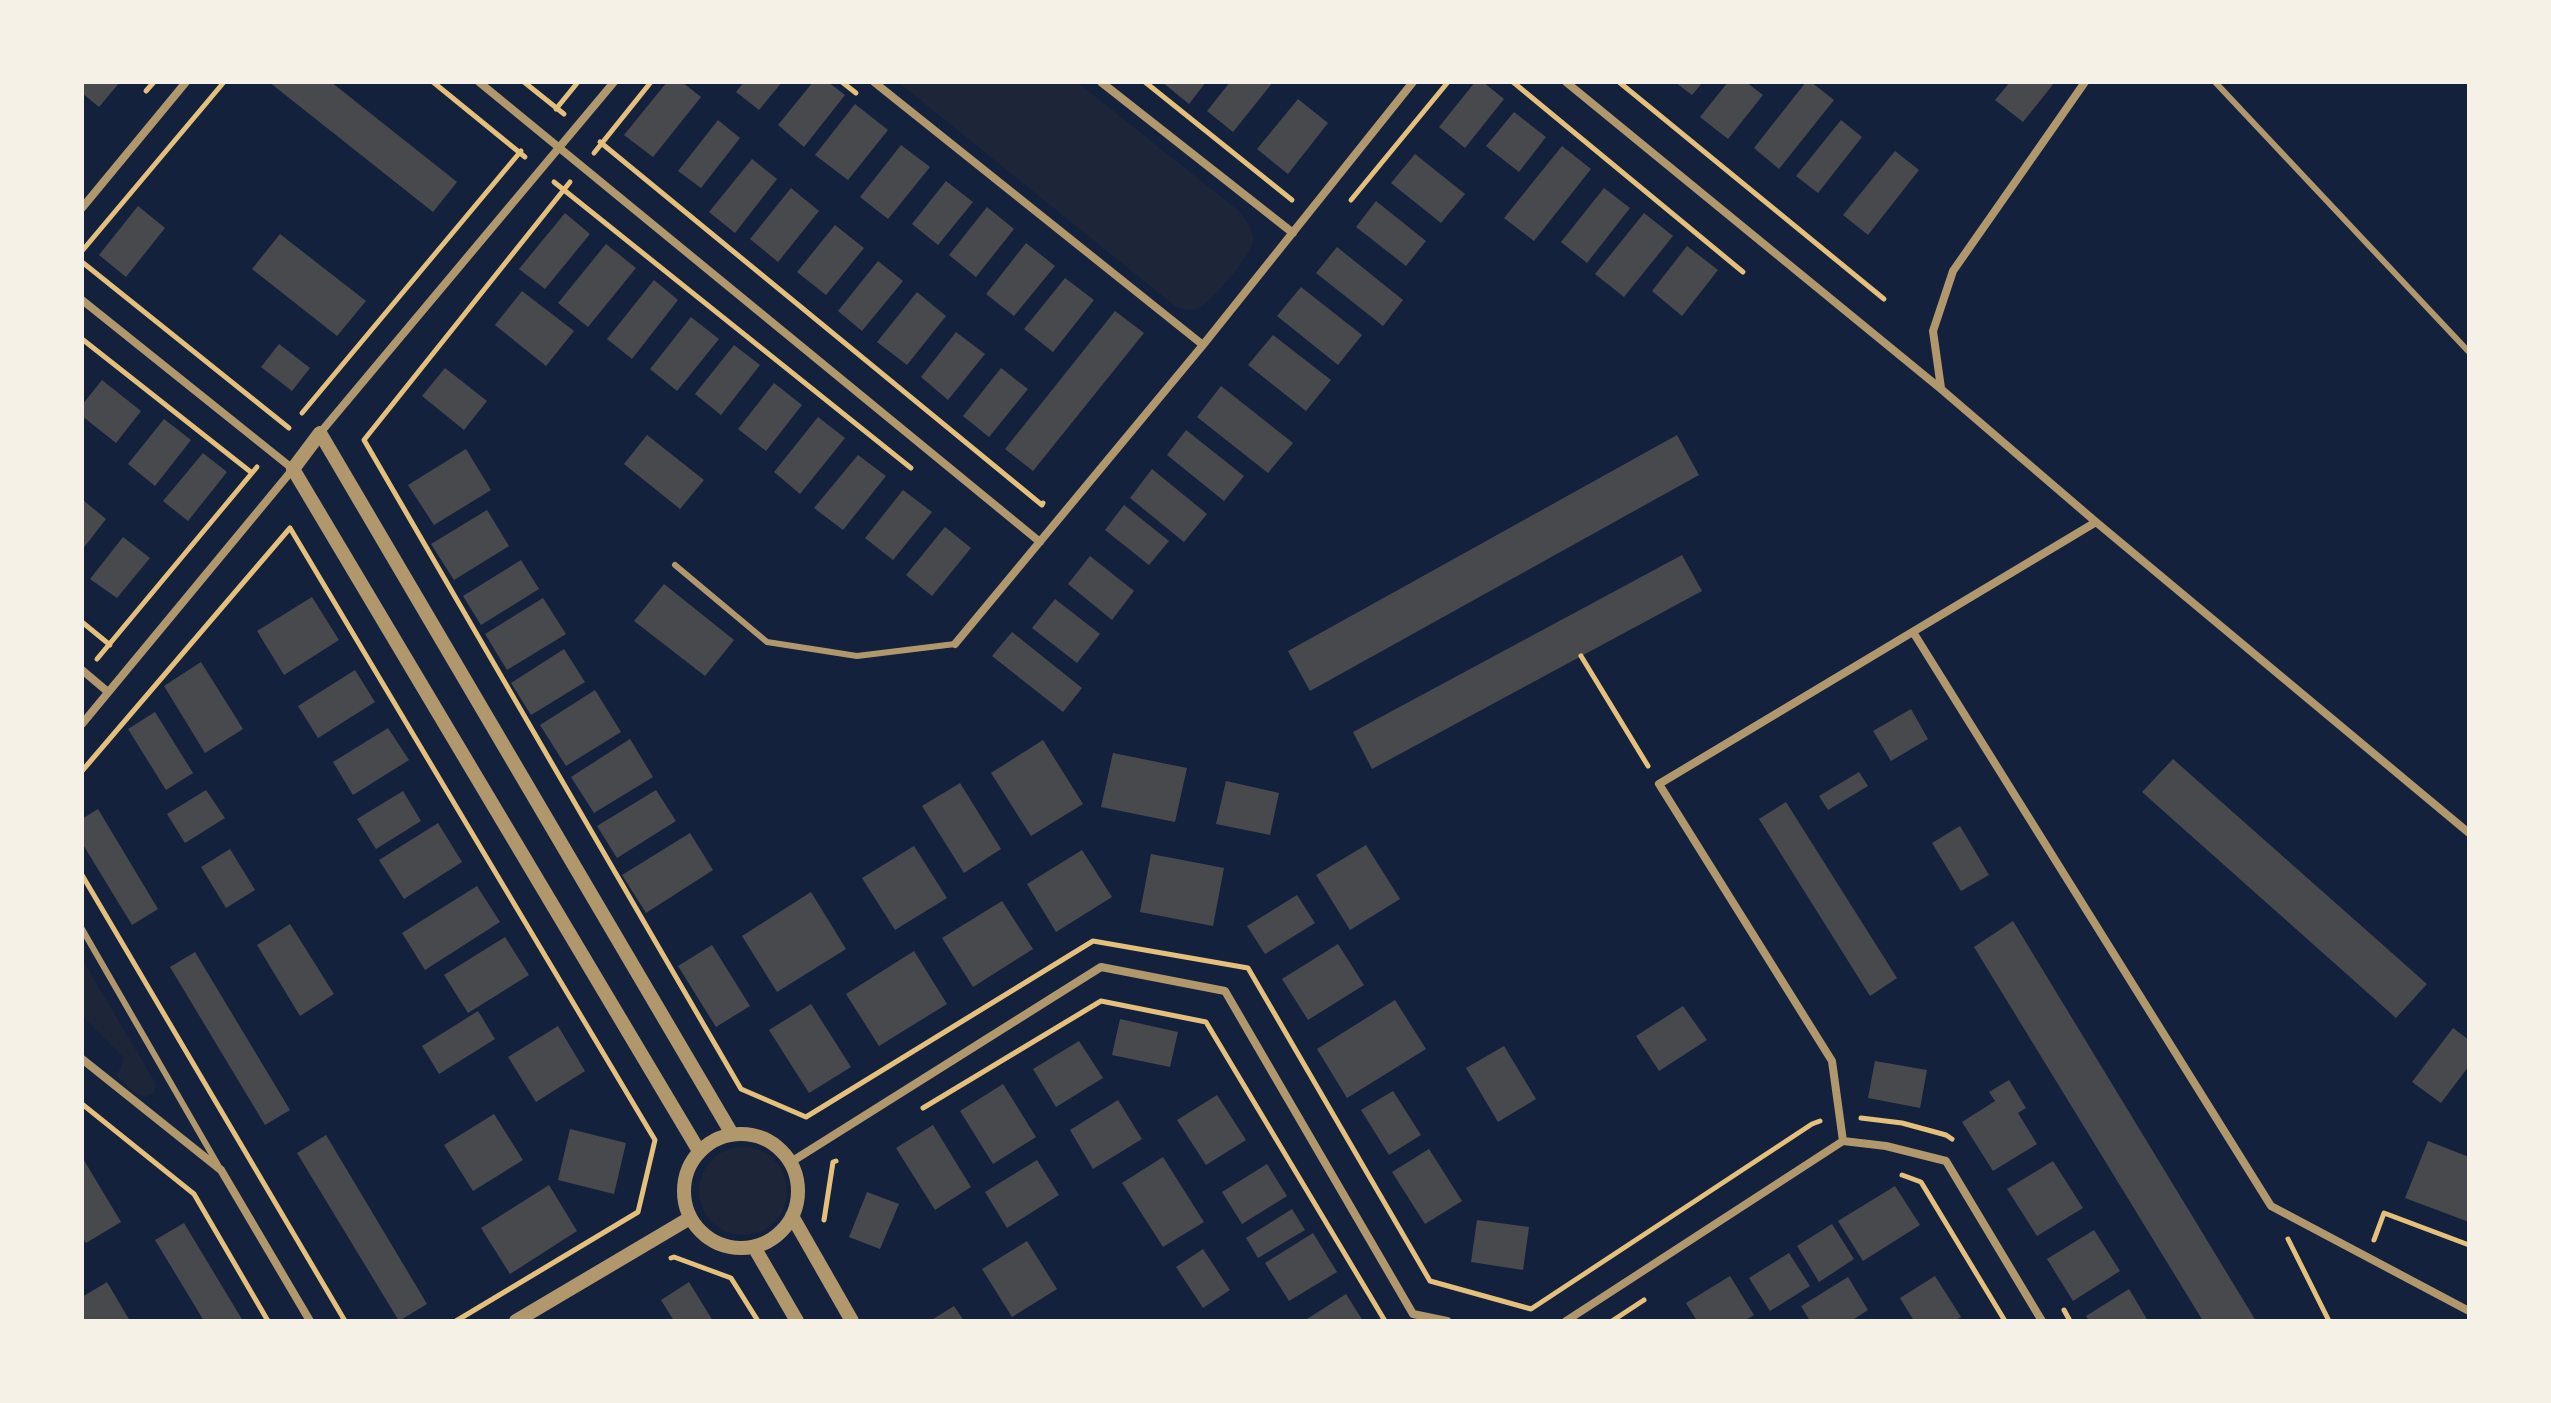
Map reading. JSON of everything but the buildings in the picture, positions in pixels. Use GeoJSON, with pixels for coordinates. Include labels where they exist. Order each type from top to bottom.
{"type":"FeatureCollection","features":[{"type":"Feature","properties":{"kind":"street"},"geometry":{"type":"LineString","coordinates":[[82,208],[186,82]]}},
{"type":"Feature","properties":{"kind":"street"},"geometry":{"type":"LineString","coordinates":[[479,82],[1040,542]]}},
{"type":"Feature","properties":{"kind":"street"},"geometry":{"type":"LineString","coordinates":[[82,724],[320,433],[614,82]]}},
{"type":"Feature","properties":{"kind":"street"},"geometry":{"type":"LineString","coordinates":[[874,82],[1203,345]]}},
{"type":"Feature","properties":{"kind":"street"},"geometry":{"type":"LineString","coordinates":[[1101,82],[1293,233]]}},
{"type":"Feature","properties":{"kind":"street"},"geometry":{"type":"LineString","coordinates":[[955,644],[1203,345],[1413,82]]}},
{"type":"Feature","properties":{"kind":"street"},"geometry":{"type":"LineString","coordinates":[[1566,82],[1941,389],[2469,833]]}},
{"type":"Feature","properties":{"kind":"street"},"geometry":{"type":"LineString","coordinates":[[1941,389],[1933,331],[1953,271],[2085,82]]}},
{"type":"Feature","properties":{"kind":"street"},"geometry":{"type":"LineString","coordinates":[[82,300],[293,469],[699,1151]]}},
{"type":"Feature","properties":{"kind":"street"},"geometry":{"type":"LineString","coordinates":[[320,433],[732,1134]]}},
{"type":"Feature","properties":{"kind":"street"},"geometry":{"type":"LineString","coordinates":[[1843,1141],[1832,1061],[1659,784],[2096,522]]}},
{"type":"Feature","properties":{"kind":"street"},"geometry":{"type":"LineString","coordinates":[[1913,632],[2271,1206],[2469,1311]]}},
{"type":"Feature","properties":{"kind":"street"},"geometry":{"type":"LineString","coordinates":[[84,672],[108,692]]}},
{"type":"Feature","properties":{"kind":"street"},"geometry":{"type":"LineString","coordinates":[[791,1162],[1101,967],[1225,991],[1413,1314],[1447,1321]]}},
{"type":"Feature","properties":{"kind":"street"},"geometry":{"type":"LineString","coordinates":[[82,1059],[221,1170],[310,1321]]}},
{"type":"Feature","properties":{"kind":"street"},"geometry":{"type":"LineString","coordinates":[[732,1134],[749,1134],[780,1148],[791,1162],[797,1180],[798,1198],[792,1216],[776,1235],[754,1247],[736,1248],[717,1243],[701,1233],[690,1218],[684,1201],[683,1183],[699,1151],[714,1140],[732,1134]]}},
{"type":"Feature","properties":{"kind":"street"},"geometry":{"type":"LineString","coordinates":[[1566,1321],[1843,1141],[1886,1146],[1946,1161],[2042,1321]]}},
{"type":"Feature","properties":{"kind":"street"},"geometry":{"type":"LineString","coordinates":[[792,1216],[852,1321]]}},
{"type":"Feature","properties":{"kind":"street"},"geometry":{"type":"LineString","coordinates":[[516,1321],[690,1218]]}},
{"type":"Feature","properties":{"kind":"street"},"geometry":{"type":"LineString","coordinates":[[754,1247],[797,1321]]}},
{"type":"Feature","properties":{"kind":"lane"},"geometry":{"type":"LineString","coordinates":[[2215,82],[2469,352]]}},
{"type":"Feature","properties":{"kind":"lane"},"geometry":{"type":"LineString","coordinates":[[675,565],[767,642],[857,656],[955,644]]}},
{"type":"Feature","properties":{"kind":"lane"},"geometry":{"type":"LineString","coordinates":[[82,929],[221,1170]]}},
{"type":"Feature","properties":{"kind":"path"},"geometry":{"type":"LineString","coordinates":[[82,251],[224,82]]}},
{"type":"Feature","properties":{"kind":"path"},"geometry":{"type":"LineString","coordinates":[[433,82],[921,476]]}},
{"type":"Feature","properties":{"kind":"path"},"geometry":{"type":"LineString","coordinates":[[524,82],[1042,505]]}},
{"type":"Feature","properties":{"kind":"path"},"geometry":{"type":"LineString","coordinates":[[84,672],[110,645],[578,82]]}},
{"type":"Feature","properties":{"kind":"path"},"geometry":{"type":"LineString","coordinates":[[651,82],[364,440],[741,1089],[806,1117],[1093,941],[1248,968],[1430,1281],[1531,1309],[1812,1124],[1839,1115],[1902,1123],[1946,1135],[1956,1142]]}},
{"type":"Feature","properties":{"kind":"path"},"geometry":{"type":"LineString","coordinates":[[1145,82],[1292,200]]}},
{"type":"Feature","properties":{"kind":"path"},"geometry":{"type":"LineString","coordinates":[[1513,82],[1743,272]]}},
{"type":"Feature","properties":{"kind":"path"},"geometry":{"type":"LineString","coordinates":[[1619,82],[1884,299]]}},
{"type":"Feature","properties":{"kind":"path"},"geometry":{"type":"LineString","coordinates":[[82,262],[289,428]]}},
{"type":"Feature","properties":{"kind":"path"},"geometry":{"type":"LineString","coordinates":[[82,339],[252,473]]}},
{"type":"Feature","properties":{"kind":"path"},"geometry":{"type":"LineString","coordinates":[[82,771],[290,528],[655,1140],[638,1212],[456,1321]]}},
{"type":"Feature","properties":{"kind":"path"},"geometry":{"type":"LineString","coordinates":[[82,622],[110,645]]}},
{"type":"Feature","properties":{"kind":"path"},"geometry":{"type":"LineString","coordinates":[[1581,656],[1659,784]]}},
{"type":"Feature","properties":{"kind":"path"},"geometry":{"type":"LineString","coordinates":[[82,875],[345,1321]]}},
{"type":"Feature","properties":{"kind":"path"},"geometry":{"type":"LineString","coordinates":[[913,1114],[1101,1001],[1206,1022],[1385,1321]]}},
{"type":"Feature","properties":{"kind":"path"},"geometry":{"type":"LineString","coordinates":[[82,1104],[194,1194],[268,1321]]}},
{"type":"Feature","properties":{"kind":"path"},"geometry":{"type":"LineString","coordinates":[[823,1227],[833,1162],[846,1154]]}},
{"type":"Feature","properties":{"kind":"path"},"geometry":{"type":"LineString","coordinates":[[1892,1172],[1921,1182],[2005,1321]]}},
{"type":"Feature","properties":{"kind":"path"},"geometry":{"type":"LineString","coordinates":[[2271,1206],[2329,1321]]}},
{"type":"Feature","properties":{"kind":"path"},"geometry":{"type":"LineString","coordinates":[[2366,1258],[2384,1213],[2469,1245]]}},
{"type":"Feature","properties":{"kind":"path"},"geometry":{"type":"LineString","coordinates":[[661,1265],[674,1257],[731,1278],[758,1321]]}},
{"type":"Feature","properties":{"kind":"path"},"geometry":{"type":"LineString","coordinates":[[1612,1321],[1651,1296]]}},
{"type":"Feature","properties":{"kind":"path"},"geometry":{"type":"LineString","coordinates":[[2062,1308],[2070,1321]]}},
{"type":"Feature","properties":{"kind":"shaded area"},"geometry":{"type":"Polygon","coordinates":[[[898,82],[1077,82],[1240,212],[1252,233],[1251,247],[1230,277],[1205,304],[1193,310],[1175,306],[898,82]]]}},
{"type":"Feature","properties":{"kind":"shaded area"},"geometry":{"type":"Polygon","coordinates":[[[82,959],[156,1084],[154,1093],[138,1094],[117,1076],[124,1058],[82,1016],[82,959]]]}},
{"type":"Feature","properties":{"kind":"shaded area"},"geometry":{"type":"Polygon","coordinates":[[[734,1147],[752,1147],[768,1154],[780,1166],[787,1182],[787,1200],[780,1216],[768,1228],[752,1235],[734,1235],[718,1228],[706,1216],[699,1200],[699,1182],[706,1166],[718,1154],[734,1147]]]}}]}
